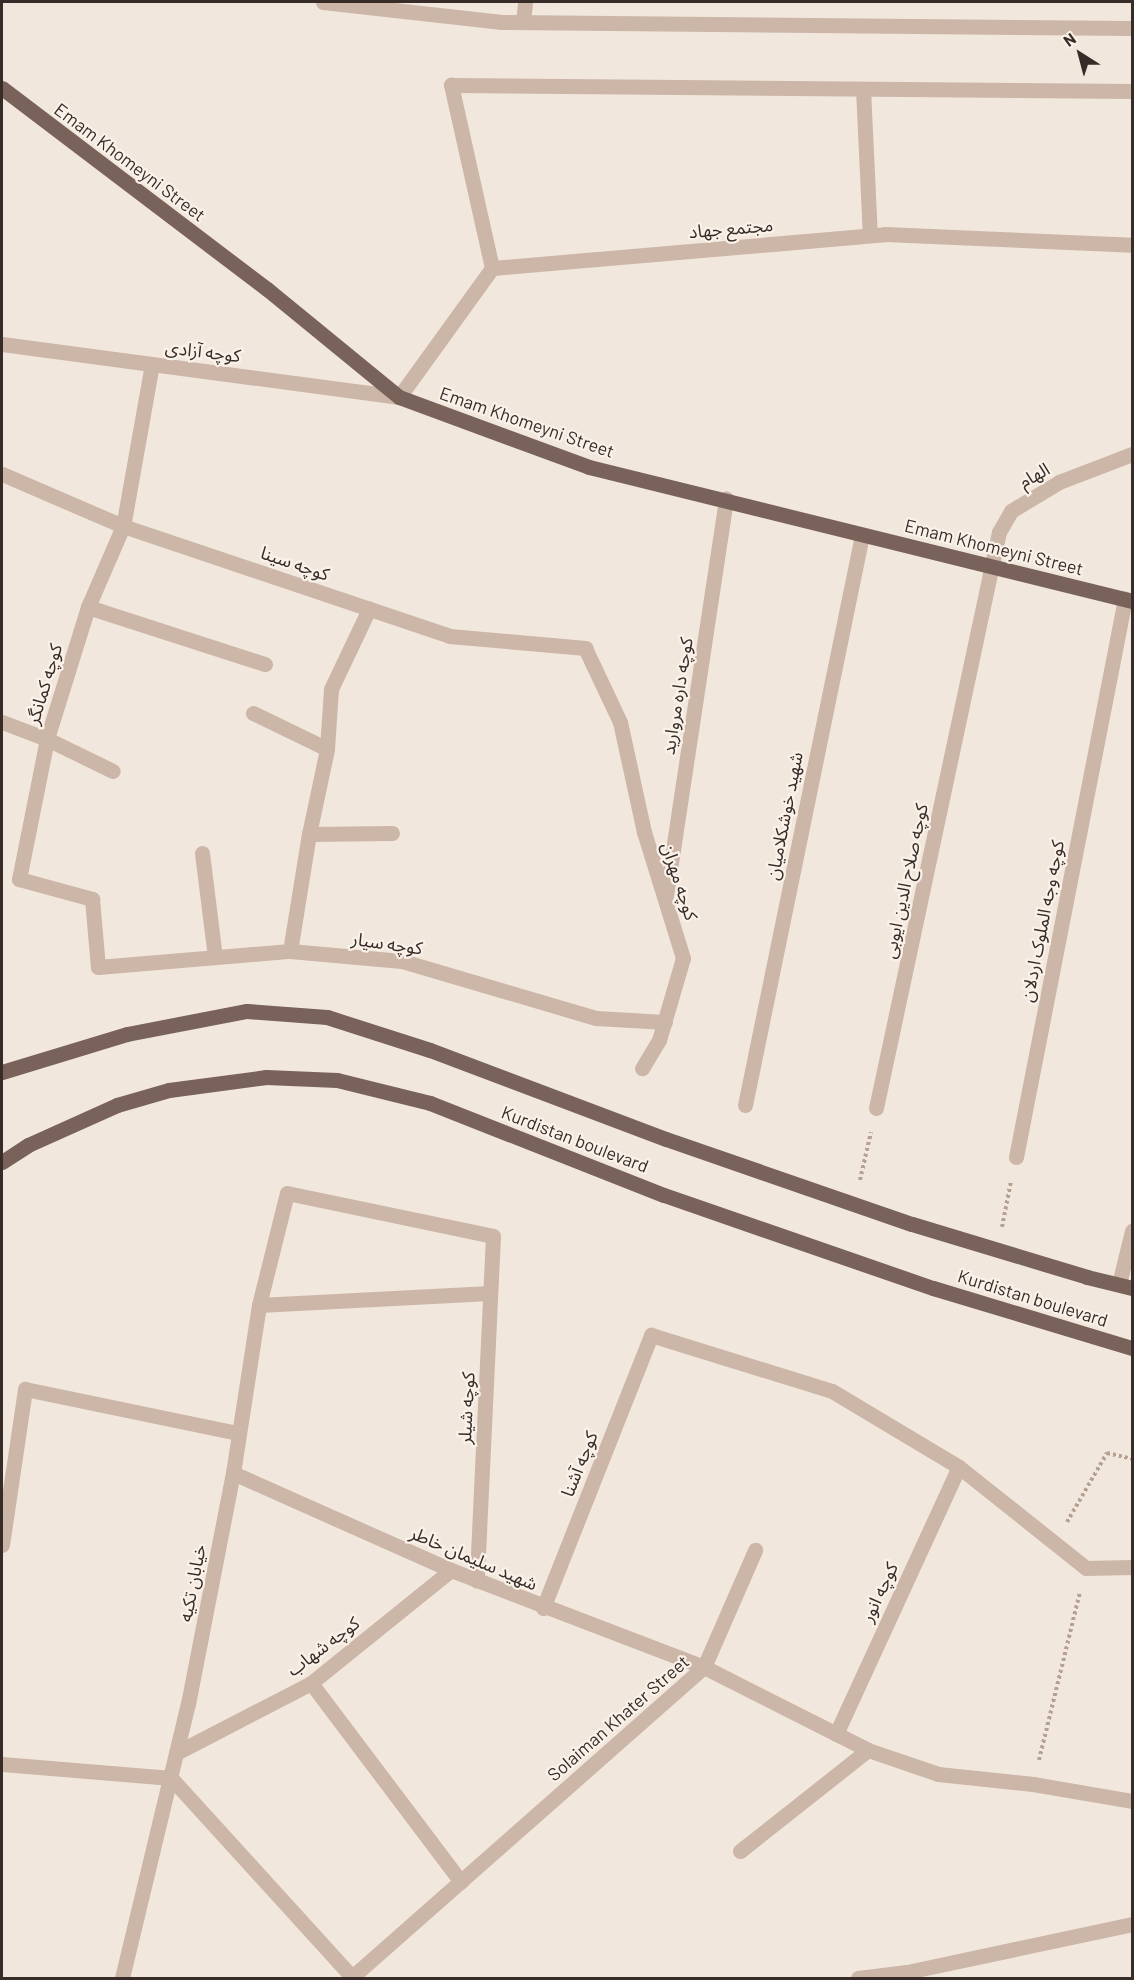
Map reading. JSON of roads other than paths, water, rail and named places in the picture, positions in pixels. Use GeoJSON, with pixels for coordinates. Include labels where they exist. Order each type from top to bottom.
{"type":"FeatureCollection","features":[{"type":"Feature","properties":{"kind":"main road","name":"Emam Khomeyni Street"},"geometry":{"type":"LineString","coordinates":[[2,88],[267,289],[399,397],[589,468],[726,499],[861,535],[1129,600]]}},
{"type":"Feature","properties":{"kind":"main road","name":"Kurdistan boulevard"},"geometry":{"type":"LineString","coordinates":[[2,1072],[127,1034],[247,1011],[327,1017],[430,1050],[666,1140],[854,1204],[998,1250],[1126,1286]]}},
{"type":"Feature","properties":{"kind":"main road","name":"Kurdistan boulevard"},"geometry":{"type":"LineString","coordinates":[[2,1162],[28,1145],[117,1105],[169,1090],[266,1077],[337,1080],[430,1103],[664,1195],[933,1288],[1132,1348]]}},
{"type":"Feature","properties":{"kind":"street"},"geometry":{"type":"LineString","coordinates":[[323,2],[363,4],[523,22],[1132,28]]}},
{"type":"Feature","properties":{"kind":"street"},"geometry":{"type":"LineString","coordinates":[[523,22],[525,2]]}},
{"type":"Feature","properties":{"kind":"street"},"geometry":{"type":"LineString","coordinates":[[399,397],[492,268],[451,85],[1132,91]]}},
{"type":"Feature","properties":{"kind":"street"},"geometry":{"type":"LineString","coordinates":[[863,89],[870,235]]}},
{"type":"Feature","properties":{"kind":"street","name":"مجتمع جهاد"},"geometry":{"type":"LineString","coordinates":[[492,268],[870,235],[1132,245]]}},
{"type":"Feature","properties":{"kind":"street","name":"کوچه آزادی"},"geometry":{"type":"LineString","coordinates":[[2,344],[399,397]]}},
{"type":"Feature","properties":{"kind":"street","name":"کوچه کمانگر"},"geometry":{"type":"LineString","coordinates":[[98,968],[92,899],[19,879],[47,739],[88,607],[123,526],[152,364]]}},
{"type":"Feature","properties":{"kind":"street","name":"الهام"},"geometry":{"type":"LineString","coordinates":[[992,566],[999,531],[1011,511],[1059,482],[1132,454]]}},
{"type":"Feature","properties":{"kind":"street","name":"کوچه سینا"},"geometry":{"type":"LineString","coordinates":[[2,474],[123,526],[449,636],[585,648]]}},
{"type":"Feature","properties":{"kind":"street","name":"کوچه داره مروارید"},"geometry":{"type":"LineString","coordinates":[[665,899],[726,499]]}},
{"type":"Feature","properties":{"kind":"street","name":"شهید خوشکلامیان"},"geometry":{"type":"LineString","coordinates":[[745,1105],[861,535]]}},
{"type":"Feature","properties":{"kind":"street","name":"کوچه صلاح الدین ایوبی"},"geometry":{"type":"LineString","coordinates":[[876,1108],[992,566]]}},
{"type":"Feature","properties":{"kind":"street","name":"کوچه وجه الملوک اردلان"},"geometry":{"type":"LineString","coordinates":[[1016,1157],[1129,600]]}},
{"type":"Feature","properties":{"kind":"street"},"geometry":{"type":"LineString","coordinates":[[88,607],[265,664]]}},
{"type":"Feature","properties":{"kind":"street"},"geometry":{"type":"LineString","coordinates":[[290,951],[309,834],[327,749],[331,689],[369,609]]}},
{"type":"Feature","properties":{"kind":"street","name":"کوچه مهران"},"geometry":{"type":"LineString","coordinates":[[585,648],[620,722],[644,832],[683,958],[659,1040],[642,1068]]}},
{"type":"Feature","properties":{"kind":"street"},"geometry":{"type":"LineString","coordinates":[[253,713],[327,749]]}},
{"type":"Feature","properties":{"kind":"street"},"geometry":{"type":"LineString","coordinates":[[2,722],[47,739],[113,771]]}},
{"type":"Feature","properties":{"kind":"street"},"geometry":{"type":"LineString","coordinates":[[309,834],[392,833]]}},
{"type":"Feature","properties":{"kind":"street"},"geometry":{"type":"LineString","coordinates":[[202,853],[215,957]]}},
{"type":"Feature","properties":{"kind":"street","name":"کوچه سیار"},"geometry":{"type":"LineString","coordinates":[[98,968],[290,951],[402,961],[596,1018],[665,1022]]}},
{"type":"Feature","properties":{"kind":"street","name":"خیابان تکیه"},"geometry":{"type":"LineString","coordinates":[[122,1978],[171,1778],[233,1473],[259,1305],[287,1193],[494,1236]]}},
{"type":"Feature","properties":{"kind":"street"},"geometry":{"type":"LineString","coordinates":[[1126,1286],[1132,1231]]}},
{"type":"Feature","properties":{"kind":"street","name":"کوچه شیلر"},"geometry":{"type":"LineString","coordinates":[[477,1581],[494,1236]]}},
{"type":"Feature","properties":{"kind":"street"},"geometry":{"type":"LineString","coordinates":[[259,1305],[490,1293]]}},
{"type":"Feature","properties":{"kind":"street","name":"کوچه آشنا"},"geometry":{"type":"LineString","coordinates":[[543,1608],[651,1335],[832,1391],[958,1467]]}},
{"type":"Feature","properties":{"kind":"street"},"geometry":{"type":"LineString","coordinates":[[2,1545],[25,1389],[238,1433]]}},
{"type":"Feature","properties":{"kind":"street"},"geometry":{"type":"LineString","coordinates":[[958,1467],[1086,1568],[1132,1567]]}},
{"type":"Feature","properties":{"kind":"street","name":"کوچه انور"},"geometry":{"type":"LineString","coordinates":[[836,1734],[958,1467]]}},
{"type":"Feature","properties":{"kind":"street","name":"شهید سلیمان خاطر"},"geometry":{"type":"LineString","coordinates":[[233,1473],[477,1581],[543,1608],[704,1667]]}},
{"type":"Feature","properties":{"kind":"street"},"geometry":{"type":"LineString","coordinates":[[704,1667],[755,1550]]}},
{"type":"Feature","properties":{"kind":"street","name":"کوچه شهاب"},"geometry":{"type":"LineString","coordinates":[[176,1753],[311,1683],[451,1570]]}},
{"type":"Feature","properties":{"kind":"street","name":"Solaiman Khater Street"},"geometry":{"type":"LineString","coordinates":[[351,1978],[704,1667],[868,1750],[938,1774],[1033,1784],[1132,1801]]}},
{"type":"Feature","properties":{"kind":"street"},"geometry":{"type":"LineString","coordinates":[[311,1683],[461,1882]]}},
{"type":"Feature","properties":{"kind":"street"},"geometry":{"type":"LineString","coordinates":[[740,1851],[868,1750]]}},
{"type":"Feature","properties":{"kind":"street"},"geometry":{"type":"LineString","coordinates":[[2,1764],[171,1778],[351,1978]]}},
{"type":"Feature","properties":{"kind":"street"},"geometry":{"type":"LineString","coordinates":[[858,1978],[907,1972],[1132,1924]]}}]}
